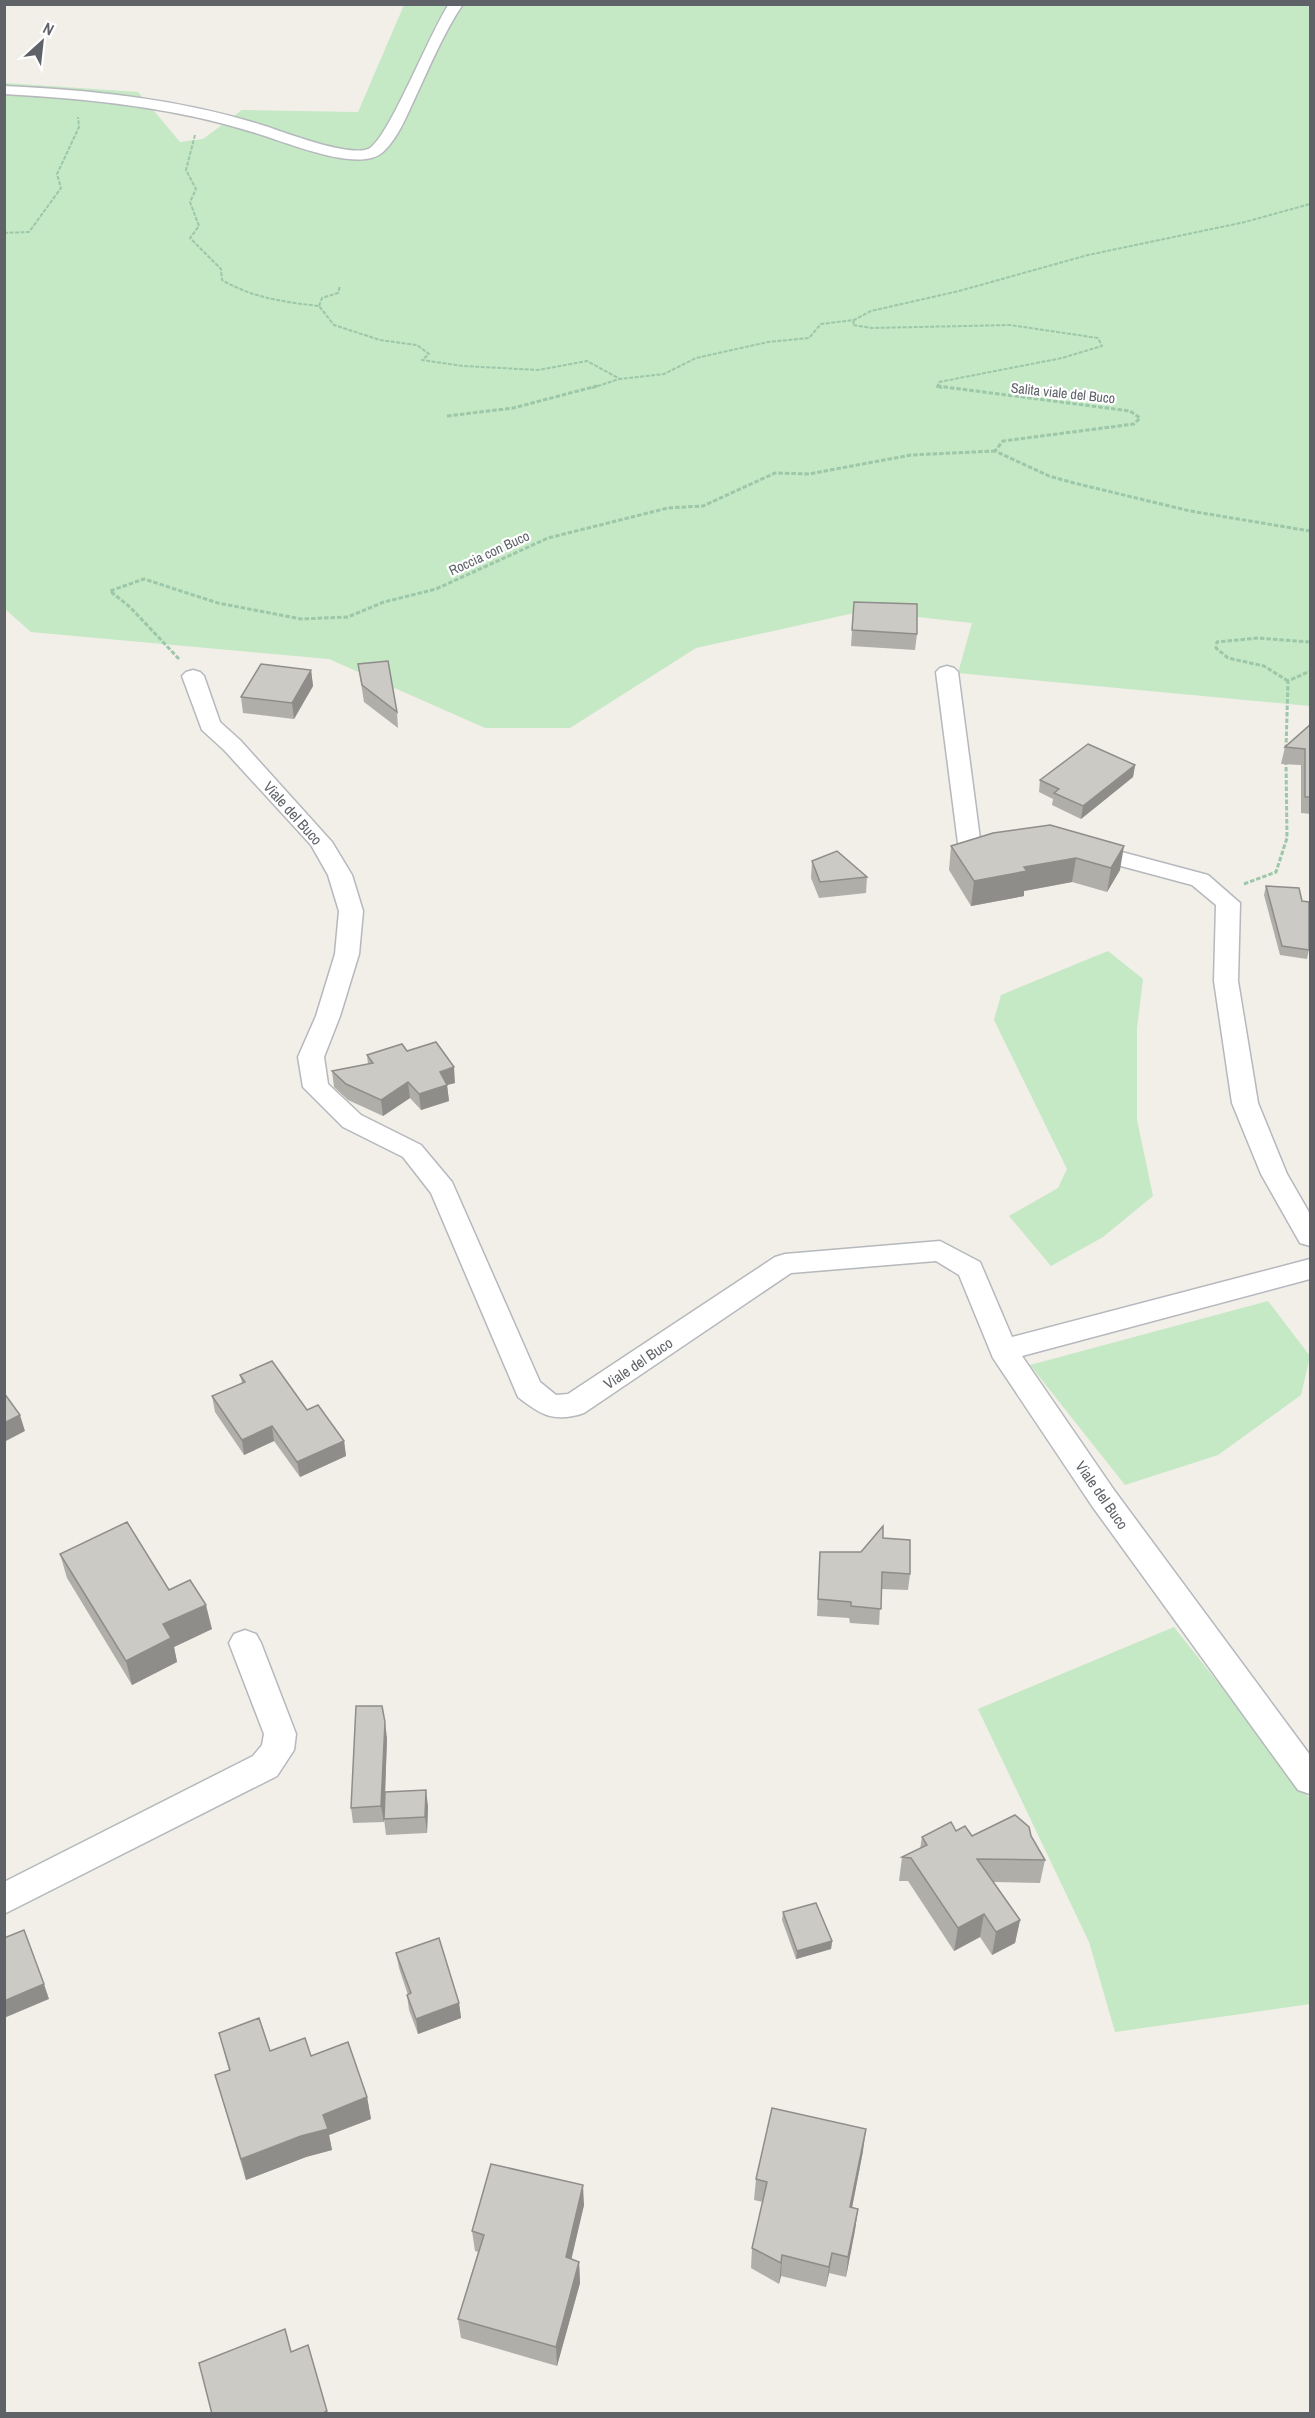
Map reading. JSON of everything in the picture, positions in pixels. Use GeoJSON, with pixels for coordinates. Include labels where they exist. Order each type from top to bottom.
{"type":"FeatureCollection","features":[{"type":"Feature","properties":{"kind":"street"},"geometry":{"type":"LineString","coordinates":[[4,90],[102,97],[200,114],[244,124],[326,151],[362,155],[376,151],[393,129],[442,25],[456,4]]}},
{"type":"Feature","properties":{"kind":"street"},"geometry":{"type":"LineString","coordinates":[[947,672],[969,843],[989,848],[1024,843]]}},
{"type":"Feature","properties":{"kind":"street","name":"Viale del Buco"},"geometry":{"type":"LineString","coordinates":[[193,676],[210,725],[232,745],[321,842],[340,875],[351,911],[347,954],[328,1016],[311,1057],[316,1087],[352,1121],[412,1151],[443,1189],[528,1389],[550,1406],[574,1405],[785,1264],[940,1251],[970,1269],[1003,1350],[1103,1498],[1311,1780]]}},
{"type":"Feature","properties":{"kind":"street"},"geometry":{"type":"LineString","coordinates":[[1069,846],[1200,880],[1228,903],[1226,981],[1245,1103],[1274,1174],[1311,1236]]}},
{"type":"Feature","properties":{"kind":"street"},"geometry":{"type":"LineString","coordinates":[[1003,1350],[1311,1269]]}},
{"type":"Feature","properties":{"kind":"street"},"geometry":{"type":"LineString","coordinates":[[4,1899],[265,1766],[278,1750],[280,1734],[244,1643]]}},
{"type":"Feature","properties":{"kind":"path"},"geometry":{"type":"LineString","coordinates":[[4,234],[29,232],[36,223],[61,188],[57,174],[80,127],[77,103],[102,97]]}},
{"type":"Feature","properties":{"kind":"path"},"geometry":{"type":"LineString","coordinates":[[200,114],[186,170],[196,189],[190,202],[199,226],[190,238],[222,269],[222,280],[256,298],[319,306],[334,325],[380,340],[417,345],[429,354],[422,360],[538,370],[587,361],[620,379]]}},
{"type":"Feature","properties":{"kind":"path"},"geometry":{"type":"LineString","coordinates":[[447,416],[490,414],[587,390],[620,379],[664,374],[696,358],[768,342],[809,338],[821,324],[854,320],[871,311],[959,291],[1088,255],[1245,222],[1311,204]]}},
{"type":"Feature","properties":{"kind":"path"},"geometry":{"type":"LineString","coordinates":[[319,306],[322,298],[338,293],[340,286]]}},
{"type":"Feature","properties":{"kind":"path","name":"Salita viale del Buco"},"geometry":{"type":"LineString","coordinates":[[854,320],[853,325],[872,328],[1010,325],[1098,338],[1102,346],[1062,358],[939,382],[937,387],[1130,411],[1140,418],[1134,424],[1003,441],[995,451]]}},
{"type":"Feature","properties":{"kind":"path"},"geometry":{"type":"LineString","coordinates":[[995,451],[1049,476],[1074,483],[1190,511],[1311,531]]}},
{"type":"Feature","properties":{"kind":"path","name":"Roccia con Buco"},"geometry":{"type":"LineString","coordinates":[[193,676],[130,607],[110,591],[144,579],[218,603],[301,619],[348,617],[384,602],[436,589],[548,538],[668,508],[703,506],[775,473],[809,474],[911,455],[995,451]]}},
{"type":"Feature","properties":{"kind":"path"},"geometry":{"type":"LineString","coordinates":[[1288,681],[1264,666],[1228,658],[1216,648],[1217,642],[1258,638],[1311,642]]}},
{"type":"Feature","properties":{"kind":"path"},"geometry":{"type":"LineString","coordinates":[[1288,681],[1311,671]]}},
{"type":"Feature","properties":{"kind":"path"},"geometry":{"type":"LineString","coordinates":[[1218,895],[1276,872],[1287,838],[1285,784],[1288,681]]}},
{"type":"Feature","properties":{"kind":"green space"},"geometry":{"type":"Polygon","coordinates":[[[404,5],[1310,5],[1310,706],[958,673],[972,623],[863,611],[696,648],[570,728],[485,728],[329,659],[31,632],[5,609],[5,83],[138,92],[180,142],[203,139],[242,110],[358,112],[404,5]]]}},
{"type":"Feature","properties":{"kind":"green space"},"geometry":{"type":"Polygon","coordinates":[[[1108,951],[1143,979],[1137,1028],[1137,1120],[1153,1196],[1103,1237],[1051,1266],[1009,1216],[1058,1188],[1067,1169],[994,1020],[1001,995],[1108,951]]]}},
{"type":"Feature","properties":{"kind":"green space"},"geometry":{"type":"Polygon","coordinates":[[[1268,1301],[1310,1356],[1301,1395],[1218,1455],[1125,1485],[1030,1365],[1268,1301]]]}},
{"type":"Feature","properties":{"kind":"green space"},"geometry":{"type":"Polygon","coordinates":[[[1174,1627],[1310,1799],[1310,2004],[1115,2032],[1089,1942],[978,1709],[1174,1627]]]}},
{"type":"Feature","properties":{"kind":"building"},"geometry":{"type":"Polygon","coordinates":[[[854,602],[917,604],[917,634],[852,630],[854,602]]]}},
{"type":"Feature","properties":{"kind":"building"},"geometry":{"type":"Polygon","coordinates":[[[388,661],[397,712],[362,685],[358,664],[388,661]]]}},
{"type":"Feature","properties":{"kind":"building"},"geometry":{"type":"Polygon","coordinates":[[[261,664],[311,670],[292,703],[241,697],[261,664]]]}},
{"type":"Feature","properties":{"kind":"building"},"geometry":{"type":"Polygon","coordinates":[[[1311,724],[1311,797],[1305,797],[1305,749],[1285,747],[1311,724]]]}},
{"type":"Feature","properties":{"kind":"building"},"geometry":{"type":"Polygon","coordinates":[[[1088,744],[1135,765],[1083,806],[1054,793],[1059,789],[1040,780],[1088,744]]]}},
{"type":"Feature","properties":{"kind":"building"},"geometry":{"type":"Polygon","coordinates":[[[1050,825],[1124,846],[1111,868],[1076,858],[1024,867],[1027,871],[974,881],[951,846],[993,833],[1050,825]]]}},
{"type":"Feature","properties":{"kind":"building"},"geometry":{"type":"Polygon","coordinates":[[[837,851],[867,877],[820,882],[812,861],[837,851]]]}},
{"type":"Feature","properties":{"kind":"building"},"geometry":{"type":"Polygon","coordinates":[[[1266,886],[1299,888],[1302,901],[1309,902],[1309,950],[1282,946],[1266,886]]]}},
{"type":"Feature","properties":{"kind":"building"},"geometry":{"type":"Polygon","coordinates":[[[436,1042],[454,1067],[440,1072],[447,1085],[419,1094],[408,1082],[381,1100],[346,1084],[332,1071],[373,1063],[367,1055],[402,1044],[407,1051],[436,1042]]]}},
{"type":"Feature","properties":{"kind":"building"},"geometry":{"type":"Polygon","coordinates":[[[272,1361],[307,1410],[318,1405],[344,1441],[297,1462],[272,1426],[242,1440],[212,1396],[245,1382],[240,1375],[272,1361]]]}},
{"type":"Feature","properties":{"kind":"building"},"geometry":{"type":"Polygon","coordinates":[[[4,1393],[20,1415],[4,1423],[4,1393]]]}},
{"type":"Feature","properties":{"kind":"building"},"geometry":{"type":"Polygon","coordinates":[[[127,1522],[169,1590],[190,1580],[206,1605],[163,1624],[171,1638],[126,1661],[60,1554],[127,1522]]]}},
{"type":"Feature","properties":{"kind":"building"},"geometry":{"type":"Polygon","coordinates":[[[883,1526],[883,1538],[910,1540],[910,1574],[882,1572],[881,1609],[851,1606],[851,1602],[818,1599],[820,1552],[861,1552],[883,1526]]]}},
{"type":"Feature","properties":{"kind":"building"},"geometry":{"type":"Polygon","coordinates":[[[356,1706],[382,1706],[385,1722],[381,1806],[351,1808],[356,1706]]]}},
{"type":"Feature","properties":{"kind":"building"},"geometry":{"type":"Polygon","coordinates":[[[426,1790],[425,1817],[384,1819],[385,1792],[426,1790]]]}},
{"type":"Feature","properties":{"kind":"building"},"geometry":{"type":"Polygon","coordinates":[[[1015,1815],[1029,1827],[1031,1836],[1045,1860],[977,1859],[1020,1920],[996,1932],[984,1914],[958,1928],[911,1858],[902,1857],[927,1845],[922,1837],[951,1822],[956,1831],[965,1826],[972,1836],[1015,1815]]]}},
{"type":"Feature","properties":{"kind":"building"},"geometry":{"type":"Polygon","coordinates":[[[816,1903],[832,1941],[797,1951],[783,1912],[816,1903]]]}},
{"type":"Feature","properties":{"kind":"building"},"geometry":{"type":"Polygon","coordinates":[[[24,1930],[44,1984],[4,2001],[4,1938],[24,1930]]]}},
{"type":"Feature","properties":{"kind":"building"},"geometry":{"type":"Polygon","coordinates":[[[439,1938],[459,2003],[416,2019],[407,1995],[411,1993],[396,1953],[439,1938]]]}},
{"type":"Feature","properties":{"kind":"building"},"geometry":{"type":"Polygon","coordinates":[[[259,2018],[270,2051],[305,2038],[311,2056],[348,2042],[367,2097],[323,2115],[328,2129],[301,2136],[241,2159],[215,2075],[230,2070],[219,2033],[259,2018]]]}},
{"type":"Feature","properties":{"kind":"building"},"geometry":{"type":"Polygon","coordinates":[[[772,2108],[866,2129],[850,2207],[858,2209],[848,2257],[832,2253],[829,2267],[782,2255],[781,2263],[752,2248],[767,2182],[756,2179],[772,2108]]]}},
{"type":"Feature","properties":{"kind":"building"},"geometry":{"type":"Polygon","coordinates":[[[491,2164],[583,2185],[566,2257],[579,2262],[556,2347],[458,2319],[484,2235],[472,2231],[491,2164]]]}},
{"type":"Feature","properties":{"kind":"building"},"geometry":{"type":"Polygon","coordinates":[[[285,2329],[291,2352],[308,2345],[327,2411],[321,2414],[212,2414],[199,2363],[285,2329]]]}}]}
